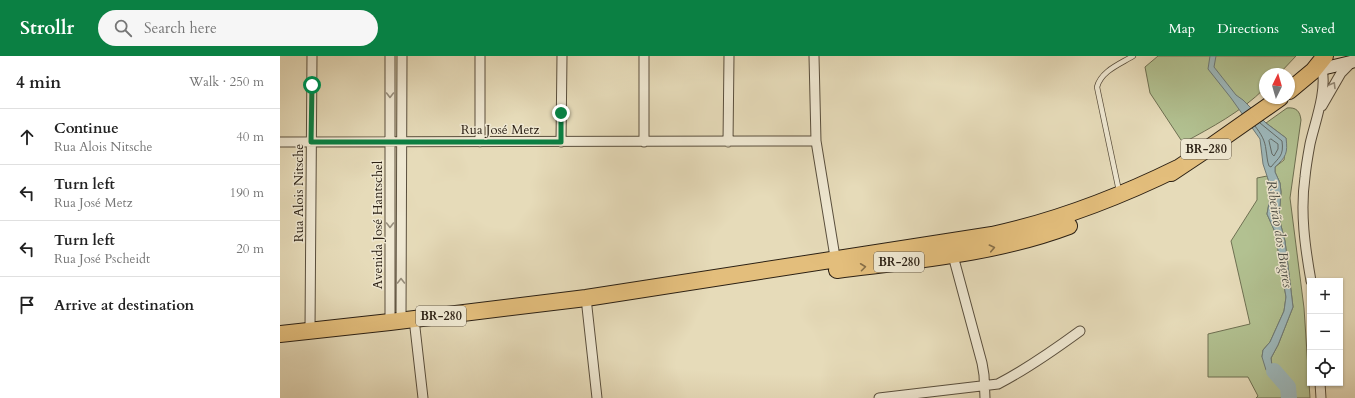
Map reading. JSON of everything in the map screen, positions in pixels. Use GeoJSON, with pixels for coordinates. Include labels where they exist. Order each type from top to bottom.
{"type":"FeatureCollection","features":[{"type":"Feature","properties":{"kind":"highway"},"geometry":{"type":"LineString","coordinates":[[1295,86],[1320,65]]}},
{"type":"Feature","properties":{"kind":"highway","name":"BR-280"},"geometry":{"type":"LineString","coordinates":[[280,334],[586,298],[1021,241],[1043,235],[1087,219],[1119,204],[1178,168],[1273,104]]}},
{"type":"Feature","properties":{"kind":"highway","name":"BR-280"},"geometry":{"type":"LineString","coordinates":[[952,249],[992,235],[1047,222],[1120,195],[1178,168]]}},
{"type":"Feature","properties":{"kind":"main road"},"geometry":{"type":"LineString","coordinates":[[1320,65],[1354,61]]}},
{"type":"Feature","properties":{"kind":"street","name":"Rua Alois Nitsche"},"geometry":{"type":"LineString","coordinates":[[310,330],[312,56]]}},
{"type":"Feature","properties":{"kind":"street","name":"Avenida José Hantschel"},"geometry":{"type":"LineString","coordinates":[[390,56],[390,142],[402,320]]}},
{"type":"Feature","properties":{"kind":"street","name":"Avenida José Hantschel"},"geometry":{"type":"LineString","coordinates":[[402,56],[402,320]]}},
{"type":"Feature","properties":{"kind":"street"},"geometry":{"type":"LineString","coordinates":[[480,56],[480,142]]}},
{"type":"Feature","properties":{"kind":"street"},"geometry":{"type":"LineString","coordinates":[[561,142],[562,56]]}},
{"type":"Feature","properties":{"kind":"street"},"geometry":{"type":"LineString","coordinates":[[644,56],[644,142]]}},
{"type":"Feature","properties":{"kind":"street"},"geometry":{"type":"LineString","coordinates":[[728,142],[729,56]]}},
{"type":"Feature","properties":{"kind":"street"},"geometry":{"type":"LineString","coordinates":[[814,56],[816,141],[836,265]]}},
{"type":"Feature","properties":{"kind":"street"},"geometry":{"type":"LineString","coordinates":[[1319,112],[1341,73],[1354,61]]}},
{"type":"Feature","properties":{"kind":"street"},"geometry":{"type":"LineString","coordinates":[[1310,278],[1304,241],[1303,199],[1304,179],[1310,145],[1319,112],[1323,80],[1320,65]]}},
{"type":"Feature","properties":{"kind":"street","name":"Rua José Metz"},"geometry":{"type":"LineString","coordinates":[[280,142],[816,141]]}},
{"type":"Feature","properties":{"kind":"street"},"geometry":{"type":"LineString","coordinates":[[952,249],[982,363],[985,398]]}},
{"type":"Feature","properties":{"kind":"street"},"geometry":{"type":"LineString","coordinates":[[586,298],[597,398]]}},
{"type":"Feature","properties":{"kind":"street"},"geometry":{"type":"LineString","coordinates":[[402,320],[423,398]]}},
{"type":"Feature","properties":{"kind":"street"},"geometry":{"type":"LineString","coordinates":[[879,398],[998,384],[1048,354],[1080,331]]}},
{"type":"Feature","properties":{"kind":"street"},"geometry":{"type":"LineString","coordinates":[[1320,386],[1321,398]]}},
{"type":"Feature","properties":{"kind":"lane"},"geometry":{"type":"LineString","coordinates":[[1120,195],[1097,87],[1099,80],[1107,72],[1133,56]]}},
{"type":"Feature","properties":{"kind":"green space"},"geometry":{"type":"Polygon","coordinates":[[[1158,56],[1296,56],[1285,68],[1259,68],[1259,94],[1256,97],[1226,118],[1183,143],[1150,93],[1145,67],[1158,56]]]}},
{"type":"Feature","properties":{"kind":"green space"},"geometry":{"type":"Polygon","coordinates":[[[1287,108],[1293,108],[1300,114],[1301,120],[1290,198],[1304,308],[1307,353],[1307,386],[1309,386],[1310,398],[1256,398],[1258,396],[1248,377],[1208,377],[1208,334],[1250,324],[1231,241],[1257,200],[1257,178],[1267,176],[1270,185],[1270,198],[1267,214],[1275,232],[1286,297],[1284,311],[1270,342],[1263,350],[1262,357],[1272,366],[1271,358],[1278,345],[1293,307],[1285,241],[1279,218],[1281,192],[1280,183],[1275,172],[1275,167],[1284,160],[1286,138],[1266,123],[1287,108]]]}},
{"type":"Feature","properties":{"kind":"water"},"geometry":{"type":"Polygon","coordinates":[[[1210,56],[1216,56],[1214,67],[1236,95],[1266,123],[1286,138],[1286,151],[1282,160],[1275,167],[1275,172],[1280,183],[1281,192],[1279,218],[1285,241],[1293,307],[1278,345],[1271,358],[1272,366],[1288,387],[1273,378],[1266,370],[1262,357],[1263,350],[1270,342],[1284,311],[1286,297],[1275,232],[1267,214],[1270,198],[1270,185],[1263,164],[1260,139],[1208,69],[1210,56]]]}},
{"type":"Feature","properties":{"kind":"waterway","name":"Ribeirão dos Bugres"},"geometry":{"type":"LineString","coordinates":[[1274,371],[1288,387],[1289,398]]}},
{"type":"Feature","properties":{"kind":"route"},"geometry":{"type":"LineString","coordinates":[[312,85],[311,142],[561,142],[561,113]]}}]}
